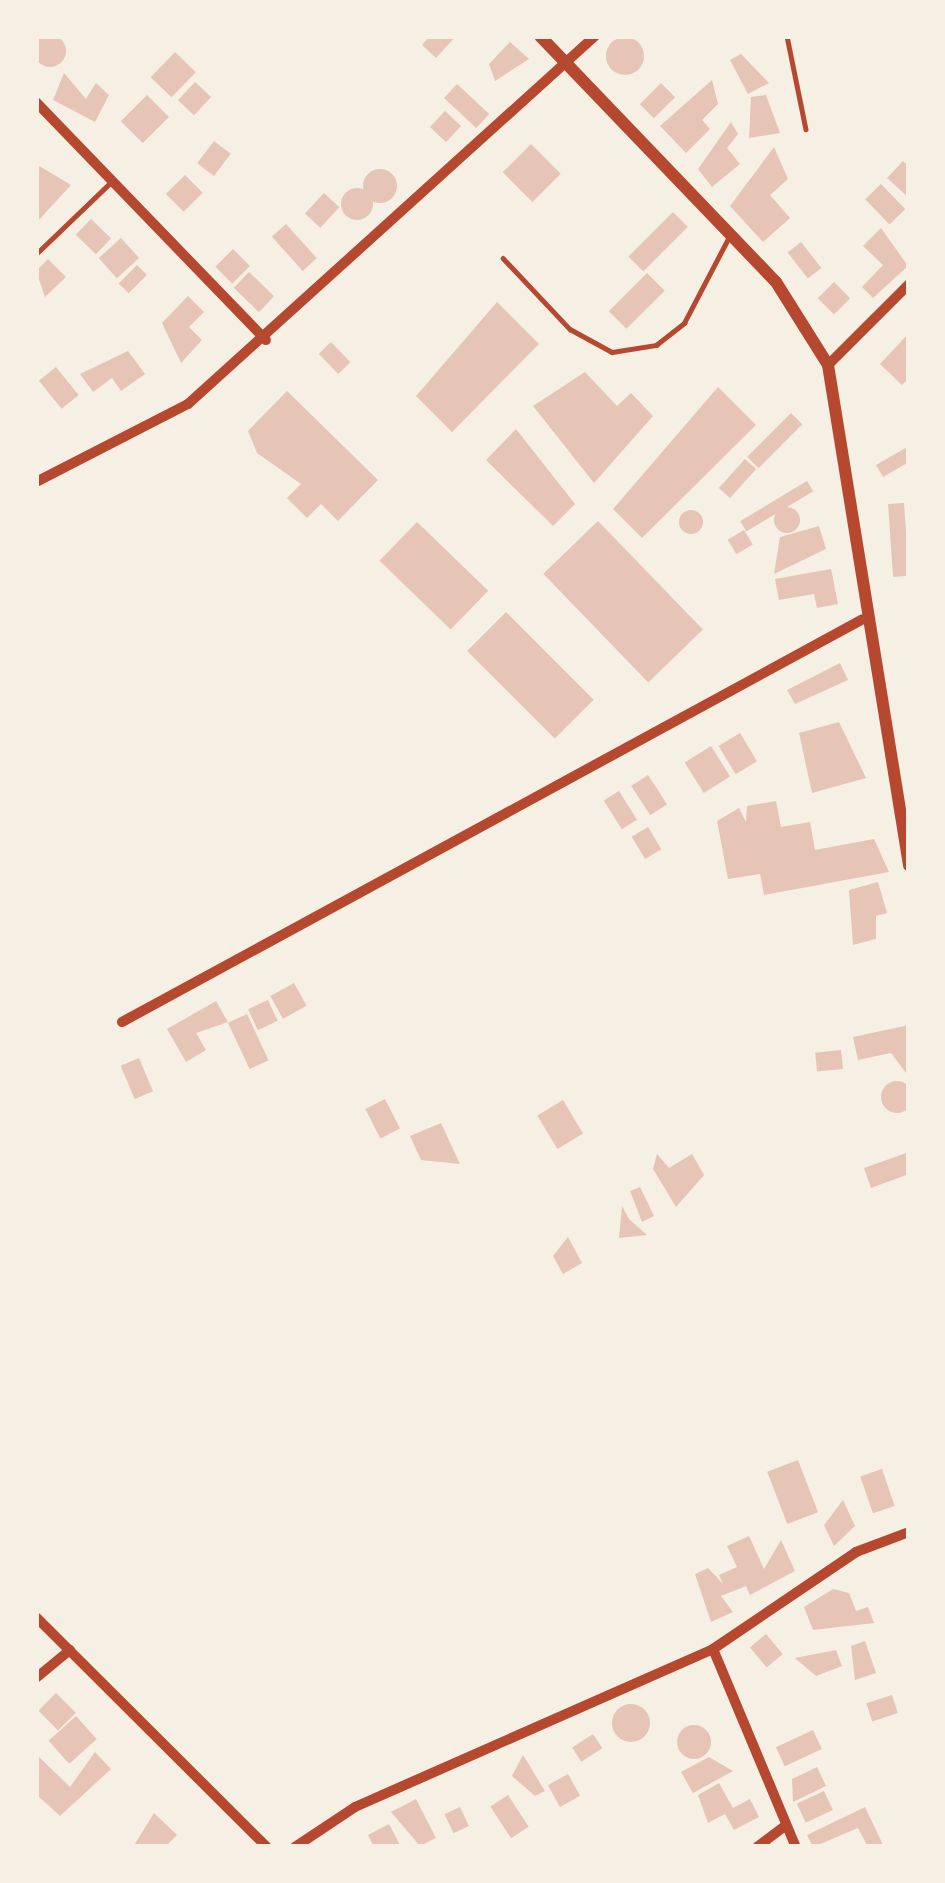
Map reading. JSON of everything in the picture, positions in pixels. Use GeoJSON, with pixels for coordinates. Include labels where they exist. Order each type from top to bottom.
{"type":"FeatureCollection","features":[{"type":"Feature","properties":{"kind":"street"},"geometry":{"type":"LineString","coordinates":[[540,36],[730,234],[828,365],[863,619],[909,865]]}},
{"type":"Feature","properties":{"kind":"street"},"geometry":{"type":"LineString","coordinates":[[36,482],[188,404],[266,340],[595,36]]}},
{"type":"Feature","properties":{"kind":"street"},"geometry":{"type":"LineString","coordinates":[[36,102],[266,340]]}},
{"type":"Feature","properties":{"kind":"street"},"geometry":{"type":"LineString","coordinates":[[828,365],[909,284]]}},
{"type":"Feature","properties":{"kind":"street"},"geometry":{"type":"LineString","coordinates":[[122,1022],[863,619]]}},
{"type":"Feature","properties":{"kind":"street"},"geometry":{"type":"LineString","coordinates":[[295,1847],[355,1807],[713,1648],[856,1552],[909,1532]]}},
{"type":"Feature","properties":{"kind":"street"},"geometry":{"type":"LineString","coordinates":[[36,1617],[267,1847]]}},
{"type":"Feature","properties":{"kind":"street"},"geometry":{"type":"LineString","coordinates":[[713,1648],[796,1847]]}},
{"type":"Feature","properties":{"kind":"street"},"geometry":{"type":"LineString","coordinates":[[36,1678],[70,1651]]}},
{"type":"Feature","properties":{"kind":"street"},"geometry":{"type":"LineString","coordinates":[[757,1847],[785,1826]]}},
{"type":"Feature","properties":{"kind":"lane"},"geometry":{"type":"LineString","coordinates":[[787,36],[806,129]]}},
{"type":"Feature","properties":{"kind":"lane"},"geometry":{"type":"LineString","coordinates":[[36,254],[112,181]]}},
{"type":"Feature","properties":{"kind":"lane"},"geometry":{"type":"LineString","coordinates":[[503,259],[570,329],[612,352],[656,345],[684,323],[730,234]]}},
{"type":"Feature","properties":{"kind":"building"},"geometry":{"type":"Polygon","coordinates":[[[50,35],[61,40],[66,51],[61,62],[50,67],[39,62],[34,51],[39,40],[50,35]]]}},
{"type":"Feature","properties":{"kind":"building"},"geometry":{"type":"Polygon","coordinates":[[[430,36],[456,36],[436,58],[422,45],[430,36]]]}},
{"type":"Feature","properties":{"kind":"building"},"geometry":{"type":"Polygon","coordinates":[[[625,37],[638,43],[644,56],[638,69],[625,75],[612,69],[606,56],[612,43],[625,37]]]}},
{"type":"Feature","properties":{"kind":"building"},"geometry":{"type":"Polygon","coordinates":[[[510,42],[529,59],[495,81],[489,64],[510,42]]]}},
{"type":"Feature","properties":{"kind":"building"},"geometry":{"type":"Polygon","coordinates":[[[175,52],[196,72],[172,97],[151,77],[175,52]]]}},
{"type":"Feature","properties":{"kind":"building"},"geometry":{"type":"Polygon","coordinates":[[[741,54],[769,83],[748,94],[730,60],[741,54]]]}},
{"type":"Feature","properties":{"kind":"building"},"geometry":{"type":"Polygon","coordinates":[[[64,73],[86,99],[96,83],[109,95],[95,122],[53,100],[64,73]]]}},
{"type":"Feature","properties":{"kind":"building"},"geometry":{"type":"Polygon","coordinates":[[[712,80],[718,104],[702,120],[710,129],[686,153],[660,126],[712,80]]]}},
{"type":"Feature","properties":{"kind":"building"},"geometry":{"type":"Polygon","coordinates":[[[195,82],[211,97],[194,115],[178,100],[195,82]]]}},
{"type":"Feature","properties":{"kind":"building"},"geometry":{"type":"Polygon","coordinates":[[[661,83],[675,97],[654,118],[640,104],[661,83]]]}},
{"type":"Feature","properties":{"kind":"building"},"geometry":{"type":"Polygon","coordinates":[[[457,84],[489,114],[476,128],[444,98],[457,84]]]}},
{"type":"Feature","properties":{"kind":"building"},"geometry":{"type":"Polygon","coordinates":[[[147,95],[169,117],[143,143],[121,121],[147,95]]]}},
{"type":"Feature","properties":{"kind":"building"},"geometry":{"type":"Polygon","coordinates":[[[766,95],[780,133],[749,138],[751,97],[766,95]]]}},
{"type":"Feature","properties":{"kind":"building"},"geometry":{"type":"Polygon","coordinates":[[[445,111],[461,126],[446,142],[430,127],[445,111]]]}},
{"type":"Feature","properties":{"kind":"building"},"geometry":{"type":"Polygon","coordinates":[[[731,122],[738,134],[727,148],[740,164],[712,187],[698,169],[731,122]]]}},
{"type":"Feature","properties":{"kind":"building"},"geometry":{"type":"Polygon","coordinates":[[[214,141],[231,154],[214,176],[197,163],[214,141]]]}},
{"type":"Feature","properties":{"kind":"building"},"geometry":{"type":"Polygon","coordinates":[[[531,144],[561,174],[532,202],[503,172],[531,144]]]}},
{"type":"Feature","properties":{"kind":"building"},"geometry":{"type":"Polygon","coordinates":[[[774,147],[788,179],[770,195],[790,218],[763,242],[730,206],[774,147]]]}},
{"type":"Feature","properties":{"kind":"building"},"geometry":{"type":"Polygon","coordinates":[[[903,161],[909,166],[909,198],[887,178],[903,161]]]}},
{"type":"Feature","properties":{"kind":"building"},"geometry":{"type":"Polygon","coordinates":[[[36,164],[71,185],[36,223],[36,164]]]}},
{"type":"Feature","properties":{"kind":"building"},"geometry":{"type":"Polygon","coordinates":[[[380,169],[392,174],[397,186],[392,198],[380,203],[368,198],[363,186],[368,174],[380,169]]]}},
{"type":"Feature","properties":{"kind":"building"},"geometry":{"type":"Polygon","coordinates":[[[185,175],[203,193],[184,212],[166,194],[185,175]]]}},
{"type":"Feature","properties":{"kind":"building"},"geometry":{"type":"Polygon","coordinates":[[[881,184],[905,209],[889,224],[865,199],[881,184]]]}},
{"type":"Feature","properties":{"kind":"building"},"geometry":{"type":"Polygon","coordinates":[[[357,188],[368,193],[373,204],[368,215],[357,220],[346,215],[341,204],[346,193],[357,188]]]}},
{"type":"Feature","properties":{"kind":"building"},"geometry":{"type":"Polygon","coordinates":[[[324,193],[339,207],[320,228],[305,213],[324,193]]]}},
{"type":"Feature","properties":{"kind":"building"},"geometry":{"type":"Polygon","coordinates":[[[673,212],[688,227],[643,271],[628,257],[673,212]]]}},
{"type":"Feature","properties":{"kind":"building"},"geometry":{"type":"Polygon","coordinates":[[[91,219],[111,238],[96,254],[76,235],[91,219]]]}},
{"type":"Feature","properties":{"kind":"building"},"geometry":{"type":"Polygon","coordinates":[[[286,224],[317,258],[303,271],[272,237],[286,224]]]}},
{"type":"Feature","properties":{"kind":"building"},"geometry":{"type":"Polygon","coordinates":[[[881,228],[908,266],[873,298],[862,287],[883,265],[863,246],[881,228]]]}},
{"type":"Feature","properties":{"kind":"building"},"geometry":{"type":"Polygon","coordinates":[[[121,238],[139,258],[117,278],[99,258],[121,238]]]}},
{"type":"Feature","properties":{"kind":"building"},"geometry":{"type":"Polygon","coordinates":[[[801,242],[821,268],[808,278],[788,252],[801,242]]]}},
{"type":"Feature","properties":{"kind":"building"},"geometry":{"type":"Polygon","coordinates":[[[233,249],[250,266],[232,284],[215,267],[233,249]]]}},
{"type":"Feature","properties":{"kind":"building"},"geometry":{"type":"Polygon","coordinates":[[[48,259],[66,277],[45,297],[36,271],[48,259]]]}},
{"type":"Feature","properties":{"kind":"building"},"geometry":{"type":"Polygon","coordinates":[[[137,265],[147,275],[129,293],[119,283],[137,265]]]}},
{"type":"Feature","properties":{"kind":"building"},"geometry":{"type":"Polygon","coordinates":[[[249,272],[274,296],[259,312],[234,288],[249,272]]]}},
{"type":"Feature","properties":{"kind":"building"},"geometry":{"type":"Polygon","coordinates":[[[647,273],[665,291],[626,329],[609,311],[647,273]]]}},
{"type":"Feature","properties":{"kind":"building"},"geometry":{"type":"Polygon","coordinates":[[[834,282],[850,298],[834,315],[818,298],[834,282]]]}},
{"type":"Feature","properties":{"kind":"building"},"geometry":{"type":"Polygon","coordinates":[[[188,296],[204,312],[189,327],[202,340],[181,363],[162,323],[188,296]]]}},
{"type":"Feature","properties":{"kind":"building"},"geometry":{"type":"Polygon","coordinates":[[[497,302],[539,344],[452,432],[416,396],[497,302]]]}},
{"type":"Feature","properties":{"kind":"building"},"geometry":{"type":"Polygon","coordinates":[[[909,333],[909,378],[902,385],[880,364],[909,333]]]}},
{"type":"Feature","properties":{"kind":"building"},"geometry":{"type":"Polygon","coordinates":[[[331,342],[350,362],[338,374],[319,354],[331,342]]]}},
{"type":"Feature","properties":{"kind":"building"},"geometry":{"type":"Polygon","coordinates":[[[128,351],[145,374],[121,391],[112,378],[93,392],[80,374],[128,351]]]}},
{"type":"Feature","properties":{"kind":"building"},"geometry":{"type":"Polygon","coordinates":[[[56,367],[79,395],[62,409],[39,381],[56,367]]]}},
{"type":"Feature","properties":{"kind":"building"},"geometry":{"type":"Polygon","coordinates":[[[585,372],[617,406],[631,393],[653,416],[594,483],[533,406],[585,372]]]}},
{"type":"Feature","properties":{"kind":"building"},"geometry":{"type":"Polygon","coordinates":[[[718,387],[756,425],[642,538],[613,509],[718,387]]]}},
{"type":"Feature","properties":{"kind":"building"},"geometry":{"type":"Polygon","coordinates":[[[287,391],[378,480],[338,521],[321,504],[307,518],[287,498],[301,484],[257,453],[248,431],[287,391]]]}},
{"type":"Feature","properties":{"kind":"building"},"geometry":{"type":"Polygon","coordinates":[[[791,413],[802,424],[758,468],[747,457],[791,413]]]}},
{"type":"Feature","properties":{"kind":"building"},"geometry":{"type":"Polygon","coordinates":[[[516,429],[575,504],[553,526],[486,460],[516,429]]]}},
{"type":"Feature","properties":{"kind":"building"},"geometry":{"type":"Polygon","coordinates":[[[909,446],[909,462],[883,477],[876,465],[909,446]]]}},
{"type":"Feature","properties":{"kind":"building"},"geometry":{"type":"Polygon","coordinates":[[[745,459],[756,469],[730,498],[719,488],[745,459]]]}},
{"type":"Feature","properties":{"kind":"building"},"geometry":{"type":"Polygon","coordinates":[[[807,481],[813,491],[746,531],[740,521],[807,481]]]}},
{"type":"Feature","properties":{"kind":"building"},"geometry":{"type":"Polygon","coordinates":[[[904,503],[909,576],[893,577],[888,504],[904,503]]]}},
{"type":"Feature","properties":{"kind":"building"},"geometry":{"type":"Polygon","coordinates":[[[787,507],[800,520],[787,533],[774,520],[787,507]]]}},
{"type":"Feature","properties":{"kind":"building"},"geometry":{"type":"Polygon","coordinates":[[[691,510],[700,513],[700,531],[691,534],[682,531],[679,522],[682,513],[691,510]]]}},
{"type":"Feature","properties":{"kind":"building"},"geometry":{"type":"Polygon","coordinates":[[[598,521],[703,630],[648,682],[543,574],[598,521]]]}},
{"type":"Feature","properties":{"kind":"building"},"geometry":{"type":"Polygon","coordinates":[[[417,522],[488,591],[451,630],[379,561],[417,522]]]}},
{"type":"Feature","properties":{"kind":"building"},"geometry":{"type":"Polygon","coordinates":[[[819,526],[826,549],[774,574],[780,537],[819,526]]]}},
{"type":"Feature","properties":{"kind":"building"},"geometry":{"type":"Polygon","coordinates":[[[744,530],[753,545],[736,554],[728,540],[744,530]]]}},
{"type":"Feature","properties":{"kind":"building"},"geometry":{"type":"Polygon","coordinates":[[[831,569],[838,604],[817,608],[814,594],[779,600],[775,579],[831,569]]]}},
{"type":"Feature","properties":{"kind":"building"},"geometry":{"type":"Polygon","coordinates":[[[506,612],[594,700],[555,739],[467,651],[506,612]]]}},
{"type":"Feature","properties":{"kind":"building"},"geometry":{"type":"Polygon","coordinates":[[[840,663],[848,680],[795,704],[787,690],[840,663]]]}},
{"type":"Feature","properties":{"kind":"building"},"geometry":{"type":"Polygon","coordinates":[[[839,722],[866,778],[812,793],[799,733],[839,722]]]}},
{"type":"Feature","properties":{"kind":"building"},"geometry":{"type":"Polygon","coordinates":[[[740,733],[757,761],[736,774],[719,746],[740,733]]]}},
{"type":"Feature","properties":{"kind":"building"},"geometry":{"type":"Polygon","coordinates":[[[711,746],[730,777],[704,793],[685,762],[711,746]]]}},
{"type":"Feature","properties":{"kind":"building"},"geometry":{"type":"Polygon","coordinates":[[[648,775],[667,804],[650,815],[631,786],[648,775]]]}},
{"type":"Feature","properties":{"kind":"building"},"geometry":{"type":"Polygon","coordinates":[[[619,791],[637,820],[622,829],[604,801],[619,791]]]}},
{"type":"Feature","properties":{"kind":"building"},"geometry":{"type":"Polygon","coordinates":[[[776,801],[781,827],[810,822],[815,850],[874,839],[889,872],[764,895],[760,874],[728,879],[717,821],[739,808],[746,822],[747,806],[776,801]]]}},
{"type":"Feature","properties":{"kind":"building"},"geometry":{"type":"Polygon","coordinates":[[[648,827],[661,849],[645,859],[632,837],[648,827]]]}},
{"type":"Feature","properties":{"kind":"building"},"geometry":{"type":"Polygon","coordinates":[[[878,882],[887,913],[876,916],[876,939],[853,945],[849,890],[878,882]]]}},
{"type":"Feature","properties":{"kind":"building"},"geometry":{"type":"Polygon","coordinates":[[[294,983],[307,1006],[283,1019],[270,996],[294,983]]]}},
{"type":"Feature","properties":{"kind":"building"},"geometry":{"type":"Polygon","coordinates":[[[268,1000],[278,1021],[258,1030],[248,1009],[268,1000]]]}},
{"type":"Feature","properties":{"kind":"building"},"geometry":{"type":"Polygon","coordinates":[[[216,1001],[228,1022],[196,1033],[206,1050],[186,1062],[167,1029],[216,1001]]]}},
{"type":"Feature","properties":{"kind":"building"},"geometry":{"type":"Polygon","coordinates":[[[247,1014],[269,1060],[250,1069],[228,1023],[247,1014]]]}},
{"type":"Feature","properties":{"kind":"building"},"geometry":{"type":"Polygon","coordinates":[[[909,1025],[909,1077],[891,1053],[858,1060],[853,1037],[909,1025]]]}},
{"type":"Feature","properties":{"kind":"building"},"geometry":{"type":"Polygon","coordinates":[[[841,1050],[843,1069],[817,1072],[815,1053],[841,1050]]]}},
{"type":"Feature","properties":{"kind":"building"},"geometry":{"type":"Polygon","coordinates":[[[139,1058],[153,1091],[135,1099],[121,1066],[139,1058]]]}},
{"type":"Feature","properties":{"kind":"building"},"geometry":{"type":"Polygon","coordinates":[[[897,1081],[908,1086],[913,1097],[908,1108],[897,1113],[886,1108],[881,1097],[886,1086],[897,1081]]]}},
{"type":"Feature","properties":{"kind":"building"},"geometry":{"type":"Polygon","coordinates":[[[385,1099],[400,1128],[380,1138],[365,1109],[385,1099]]]}},
{"type":"Feature","properties":{"kind":"building"},"geometry":{"type":"Polygon","coordinates":[[[563,1100],[583,1133],[557,1149],[537,1115],[563,1100]]]}},
{"type":"Feature","properties":{"kind":"building"},"geometry":{"type":"Polygon","coordinates":[[[441,1123],[460,1164],[421,1160],[410,1136],[441,1123]]]}},
{"type":"Feature","properties":{"kind":"building"},"geometry":{"type":"Polygon","coordinates":[[[909,1152],[909,1174],[871,1188],[864,1168],[909,1152]]]}},
{"type":"Feature","properties":{"kind":"building"},"geometry":{"type":"Polygon","coordinates":[[[657,1154],[669,1168],[692,1154],[704,1175],[676,1207],[653,1169],[657,1154]]]}},
{"type":"Feature","properties":{"kind":"building"},"geometry":{"type":"Polygon","coordinates":[[[640,1187],[654,1216],[642,1222],[630,1191],[640,1187]]]}},
{"type":"Feature","properties":{"kind":"building"},"geometry":{"type":"Polygon","coordinates":[[[622,1206],[629,1219],[647,1235],[619,1238],[622,1206]]]}},
{"type":"Feature","properties":{"kind":"building"},"geometry":{"type":"Polygon","coordinates":[[[568,1237],[582,1263],[563,1274],[553,1256],[568,1237]]]}},
{"type":"Feature","properties":{"kind":"building"},"geometry":{"type":"Polygon","coordinates":[[[798,1460],[818,1512],[787,1524],[767,1472],[798,1460]]]}},
{"type":"Feature","properties":{"kind":"building"},"geometry":{"type":"Polygon","coordinates":[[[882,1469],[895,1506],[873,1513],[860,1476],[882,1469]]]}},
{"type":"Feature","properties":{"kind":"building"},"geometry":{"type":"Polygon","coordinates":[[[843,1500],[855,1526],[834,1546],[824,1525],[843,1500]]]}},
{"type":"Feature","properties":{"kind":"building"},"geometry":{"type":"Polygon","coordinates":[[[749,1536],[764,1569],[781,1540],[795,1571],[750,1595],[746,1586],[721,1596],[733,1612],[711,1622],[695,1574],[708,1568],[723,1584],[719,1575],[737,1567],[727,1546],[749,1536]]]}},
{"type":"Feature","properties":{"kind":"building"},"geometry":{"type":"Polygon","coordinates":[[[833,1589],[849,1593],[856,1611],[868,1607],[874,1623],[813,1630],[804,1607],[833,1589]]]}},
{"type":"Feature","properties":{"kind":"building"},"geometry":{"type":"Polygon","coordinates":[[[766,1634],[783,1654],[767,1667],[750,1647],[766,1634]]]}},
{"type":"Feature","properties":{"kind":"building"},"geometry":{"type":"Polygon","coordinates":[[[865,1641],[876,1673],[855,1680],[851,1646],[865,1641]]]}},
{"type":"Feature","properties":{"kind":"building"},"geometry":{"type":"Polygon","coordinates":[[[836,1650],[842,1666],[816,1676],[795,1658],[836,1650]]]}},
{"type":"Feature","properties":{"kind":"building"},"geometry":{"type":"Polygon","coordinates":[[[56,1693],[76,1713],[58,1730],[38,1711],[56,1693]]]}},
{"type":"Feature","properties":{"kind":"building"},"geometry":{"type":"Polygon","coordinates":[[[892,1695],[898,1713],[872,1721],[866,1703],[892,1695]]]}},
{"type":"Feature","properties":{"kind":"building"},"geometry":{"type":"Polygon","coordinates":[[[631,1704],[645,1709],[650,1723],[645,1737],[631,1742],[617,1737],[612,1723],[617,1709],[631,1704]]]}},
{"type":"Feature","properties":{"kind":"building"},"geometry":{"type":"Polygon","coordinates":[[[76,1716],[97,1739],[69,1764],[49,1741],[76,1716]]]}},
{"type":"Feature","properties":{"kind":"building"},"geometry":{"type":"Polygon","coordinates":[[[694,1725],[706,1730],[711,1742],[706,1754],[694,1759],[682,1754],[677,1742],[682,1730],[694,1725]]]}},
{"type":"Feature","properties":{"kind":"building"},"geometry":{"type":"Polygon","coordinates":[[[813,1730],[822,1749],[785,1766],[776,1747],[813,1730]]]}},
{"type":"Feature","properties":{"kind":"building"},"geometry":{"type":"Polygon","coordinates":[[[593,1734],[602,1748],[581,1762],[572,1748],[593,1734]]]}},
{"type":"Feature","properties":{"kind":"building"},"geometry":{"type":"Polygon","coordinates":[[[95,1752],[111,1769],[60,1816],[36,1794],[36,1754],[70,1787],[95,1752]]]}},
{"type":"Feature","properties":{"kind":"building"},"geometry":{"type":"Polygon","coordinates":[[[523,1755],[545,1791],[535,1796],[512,1776],[523,1755]]]}},
{"type":"Feature","properties":{"kind":"building"},"geometry":{"type":"Polygon","coordinates":[[[709,1757],[733,1771],[693,1793],[681,1772],[709,1757]]]}},
{"type":"Feature","properties":{"kind":"building"},"geometry":{"type":"Polygon","coordinates":[[[817,1767],[826,1786],[793,1802],[792,1779],[817,1767]]]}},
{"type":"Feature","properties":{"kind":"building"},"geometry":{"type":"Polygon","coordinates":[[[568,1774],[580,1796],[560,1807],[548,1785],[568,1774]]]}},
{"type":"Feature","properties":{"kind":"building"},"geometry":{"type":"Polygon","coordinates":[[[719,1783],[733,1808],[750,1799],[759,1817],[734,1830],[725,1814],[708,1823],[698,1795],[719,1783]]]}},
{"type":"Feature","properties":{"kind":"building"},"geometry":{"type":"Polygon","coordinates":[[[824,1791],[833,1810],[806,1823],[797,1804],[824,1791]]]}},
{"type":"Feature","properties":{"kind":"building"},"geometry":{"type":"Polygon","coordinates":[[[508,1795],[529,1827],[511,1838],[490,1806],[508,1795]]]}},
{"type":"Feature","properties":{"kind":"building"},"geometry":{"type":"Polygon","coordinates":[[[416,1799],[436,1838],[420,1846],[391,1812],[416,1799]]]}},
{"type":"Feature","properties":{"kind":"building"},"geometry":{"type":"Polygon","coordinates":[[[460,1807],[469,1826],[453,1833],[445,1814],[460,1807]]]}},
{"type":"Feature","properties":{"kind":"building"},"geometry":{"type":"Polygon","coordinates":[[[865,1807],[884,1847],[868,1847],[858,1828],[813,1847],[807,1835],[865,1807]]]}},
{"type":"Feature","properties":{"kind":"building"},"geometry":{"type":"Polygon","coordinates":[[[154,1813],[177,1835],[165,1847],[133,1847],[154,1813]]]}},
{"type":"Feature","properties":{"kind":"building"},"geometry":{"type":"Polygon","coordinates":[[[389,1824],[401,1847],[374,1847],[368,1835],[389,1824]]]}}]}
